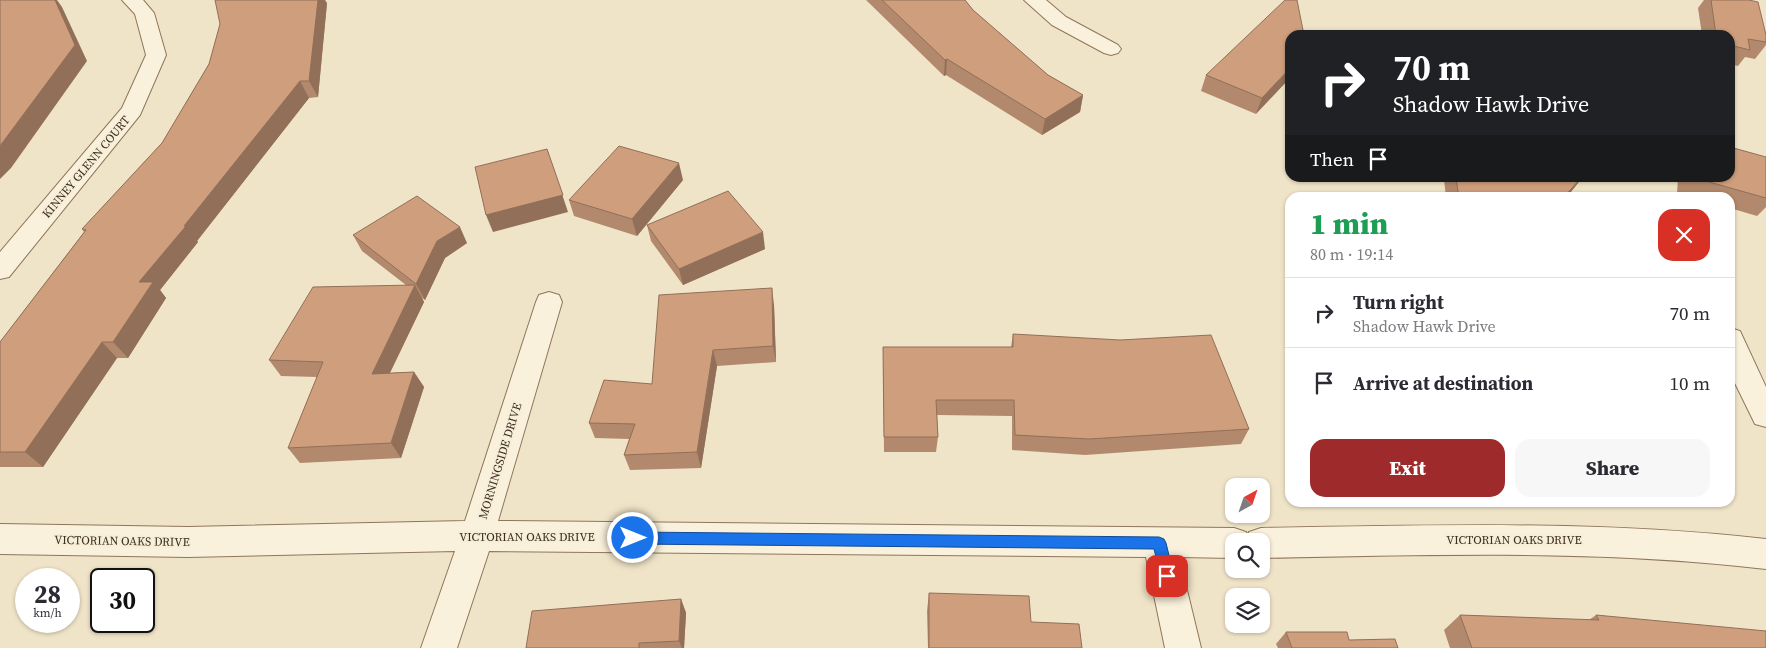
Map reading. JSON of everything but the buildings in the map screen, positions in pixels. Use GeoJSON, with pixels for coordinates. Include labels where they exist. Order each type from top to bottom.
{"type":"FeatureCollection","features":[{"type":"Feature","properties":{"kind":"street","name":"KINNEY GLENN COURT"},"geometry":{"type":"LineString","coordinates":[[0,270],[132,110],[156,55],[144,13],[132,0]]}},
{"type":"Feature","properties":{"kind":"street"},"geometry":{"type":"LineString","coordinates":[[1034,0],[1059,21],[1111,50]]}},
{"type":"Feature","properties":{"kind":"street","name":"MORNINGSIDE DRIVE"},"geometry":{"type":"LineString","coordinates":[[439,648],[549,302]]}},
{"type":"Feature","properties":{"kind":"street"},"geometry":{"type":"LineString","coordinates":[[1735,352],[1766,415]]}},
{"type":"Feature","properties":{"kind":"street","name":"VICTORIAN OAKS DRIVE"},"geometry":{"type":"LineString","coordinates":[[0,539],[188,542],[476,536],[1225,543]]}},
{"type":"Feature","properties":{"kind":"street","name":"VICTORIAN OAKS DRIVE"},"geometry":{"type":"LineString","coordinates":[[1270,542],[1583,540],[1734,549],[1766,554]]}},
{"type":"Feature","properties":{"kind":"street"},"geometry":{"type":"LineString","coordinates":[[1159,543],[1183,648]]}},
{"type":"Feature","properties":{"kind":"route"},"geometry":{"type":"LineString","coordinates":[[633,538],[1159,543],[1167,576]]}}]}
